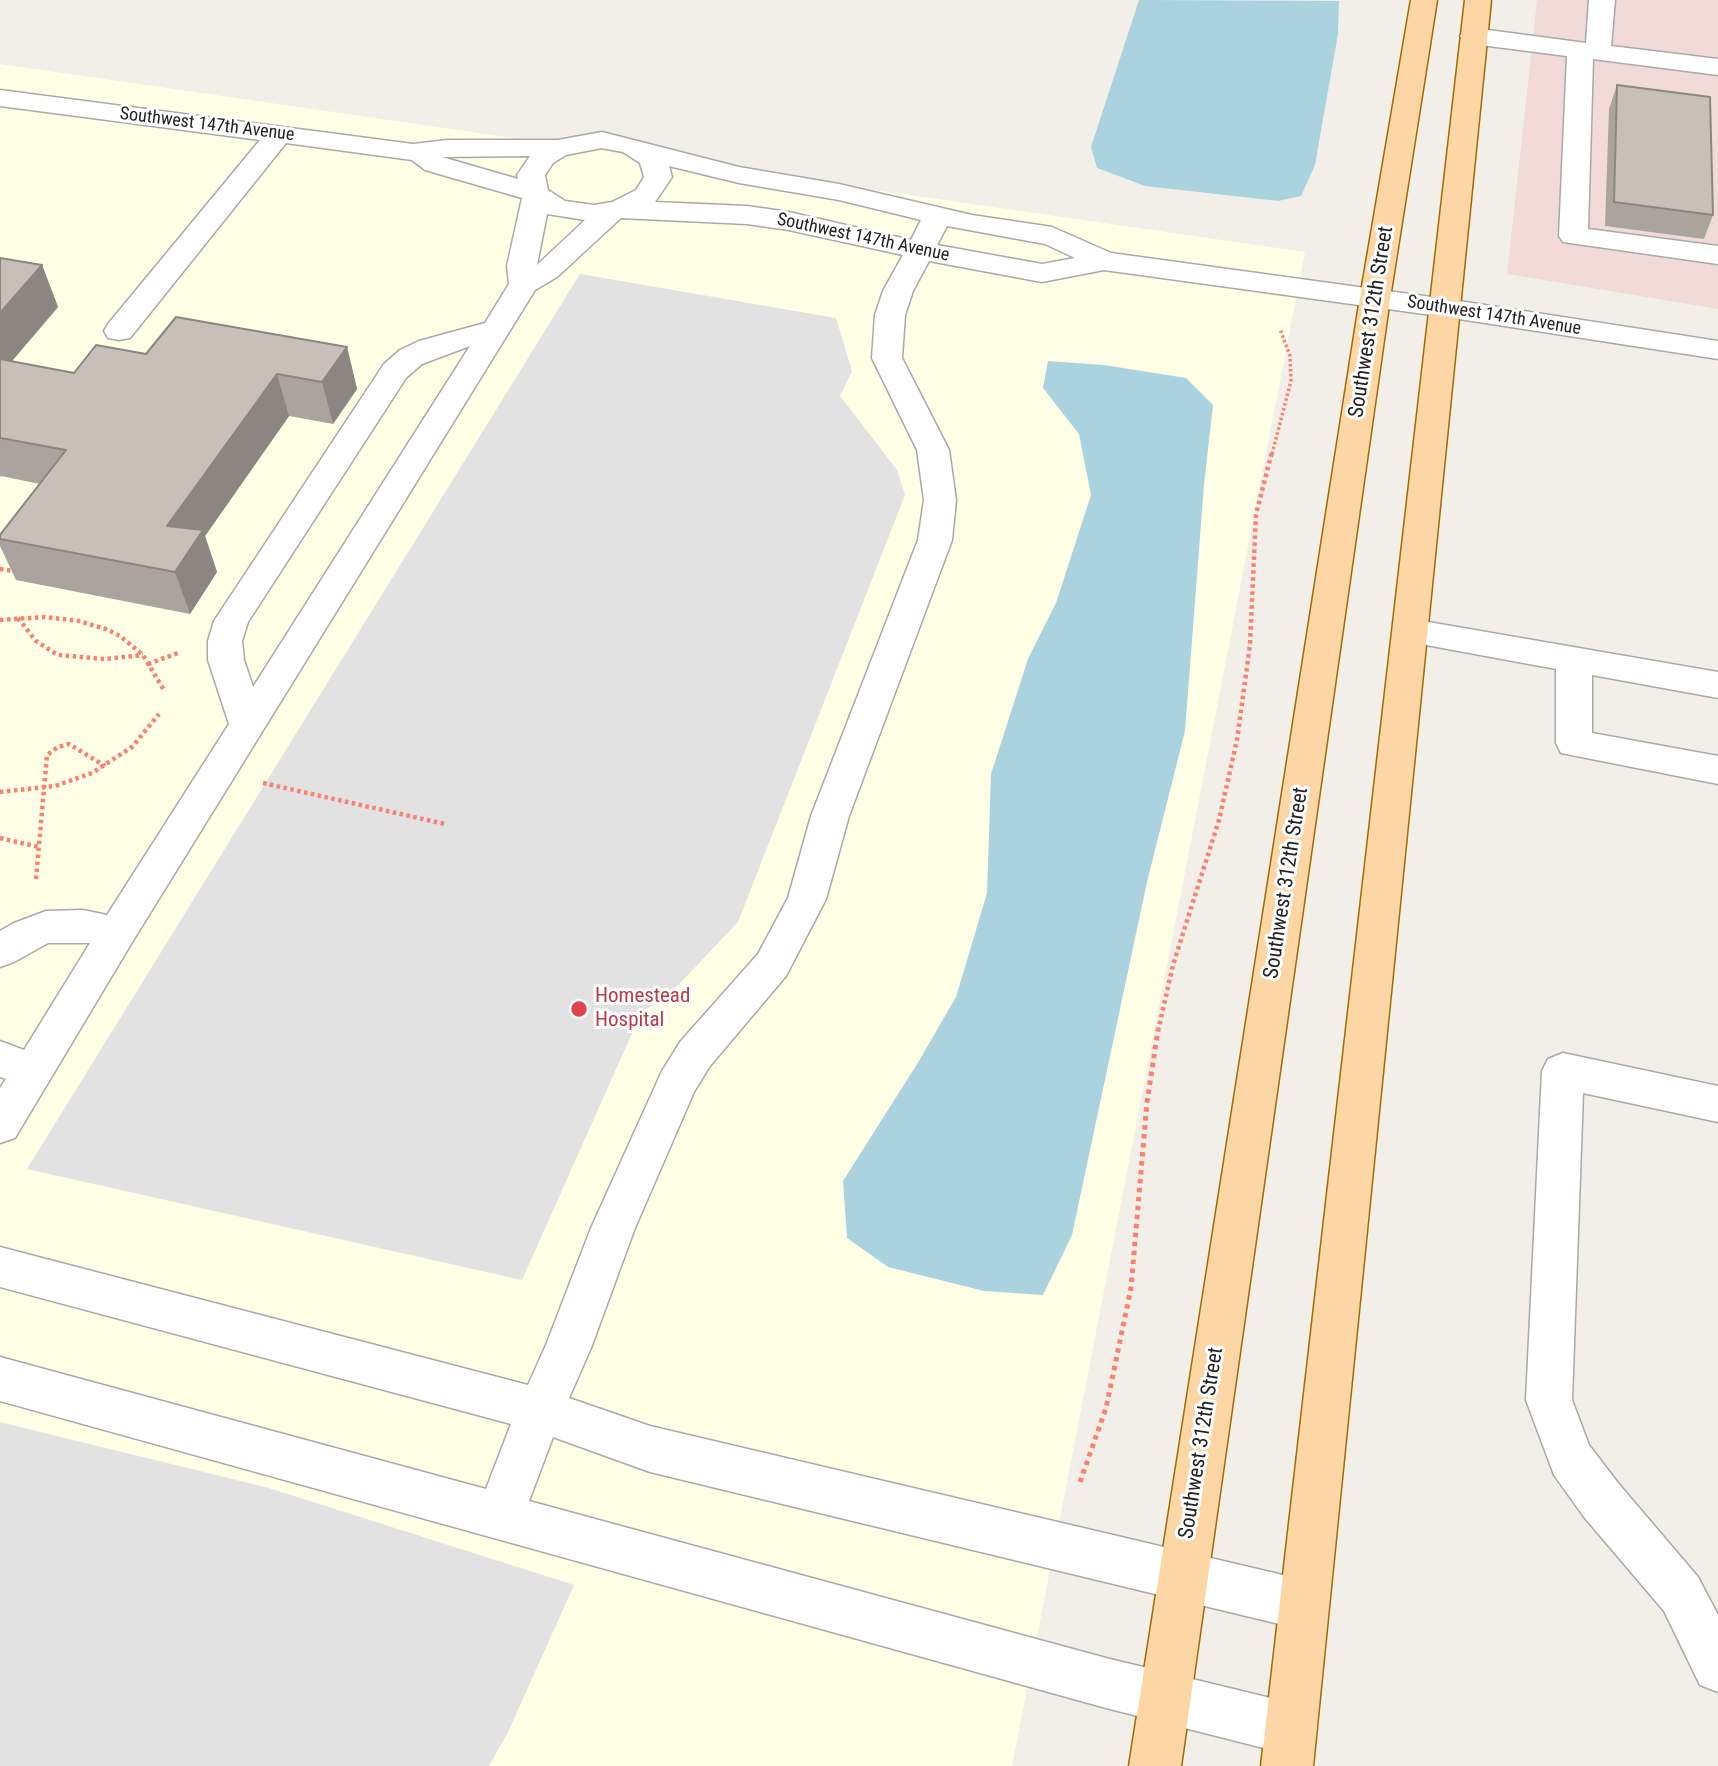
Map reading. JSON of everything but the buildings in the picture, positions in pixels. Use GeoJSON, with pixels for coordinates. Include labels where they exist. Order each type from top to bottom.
{"type":"FeatureCollection","features":[{"type":"Feature","properties":{"kind":"main road","name":"Southwest 312th Street"},"geometry":{"type":"LineString","coordinates":[[1155,1766],[1181,1578],[1375,298],[1424,0]]}},
{"type":"Feature","properties":{"kind":"main road"},"geometry":{"type":"LineString","coordinates":[[1290,1756],[1304,1605],[1478,0]]}},
{"type":"Feature","properties":{"kind":"street"},"geometry":{"type":"LineString","coordinates":[[1602,0],[1589,50],[1573,236],[1718,255]]}},
{"type":"Feature","properties":{"kind":"street"},"geometry":{"type":"LineString","coordinates":[[1473,36],[1718,67]]}},
{"type":"Feature","properties":{"kind":"street","name":"Southwest 147th Avenue"},"geometry":{"type":"LineString","coordinates":[[4,104],[279,134],[413,152],[448,148],[558,148]]}},
{"type":"Feature","properties":{"kind":"street"},"geometry":{"type":"LineString","coordinates":[[119,331],[279,134]]}},
{"type":"Feature","properties":{"kind":"street"},"geometry":{"type":"LineString","coordinates":[[524,284],[522,266],[536,195],[531,175],[535,166],[558,148],[602,140],[644,151],[657,168],[658,177],[646,196],[615,210],[594,213],[561,209],[536,195]]}},
{"type":"Feature","properties":{"kind":"street","name":"Southwest 147th Avenue"},"geometry":{"type":"LineString","coordinates":[[644,151],[728,173],[839,192],[939,216],[1052,236],[1104,261],[1446,308],[1718,350]]}},
{"type":"Feature","properties":{"kind":"street","name":"Southwest 147th Avenue"},"geometry":{"type":"LineString","coordinates":[[413,152],[435,164],[536,195]]}},
{"type":"Feature","properties":{"kind":"street","name":"Southwest 147th Avenue"},"geometry":{"type":"LineString","coordinates":[[615,210],[669,210],[768,218],[1042,273],[1104,261]]}},
{"type":"Feature","properties":{"kind":"street"},"geometry":{"type":"LineString","coordinates":[[0,1125],[16,1065],[117,933],[524,284],[547,271],[615,210]]}},
{"type":"Feature","properties":{"kind":"street"},"geometry":{"type":"LineString","coordinates":[[499,1517],[540,1410],[568,1348],[613,1228],[677,1083],[695,1054],[772,965],[807,899],[830,816],[935,540],[940,500],[933,450],[887,358],[890,315],[898,291],[939,216]]}},
{"type":"Feature","properties":{"kind":"street"},"geometry":{"type":"LineString","coordinates":[[247,725],[226,660],[225,641],[231,621],[395,371],[411,357],[430,348],[496,330]]}},
{"type":"Feature","properties":{"kind":"street"},"geometry":{"type":"LineString","coordinates":[[1411,631],[1718,685]]}},
{"type":"Feature","properties":{"kind":"street"},"geometry":{"type":"LineString","coordinates":[[1574,660],[1574,743],[1718,770]]}},
{"type":"Feature","properties":{"kind":"street"},"geometry":{"type":"LineString","coordinates":[[0,951],[28,934],[46,927],[83,926],[117,933]]}},
{"type":"Feature","properties":{"kind":"street"},"geometry":{"type":"LineString","coordinates":[[1718,1104],[1563,1071],[1549,1400],[1571,1459],[1601,1500],[1681,1594],[1718,1667]]}},
{"type":"Feature","properties":{"kind":"street"},"geometry":{"type":"LineString","coordinates":[[0,1267],[540,1410],[650,1449],[1181,1578],[1304,1605]]}},
{"type":"Feature","properties":{"kind":"street"},"geometry":{"type":"LineString","coordinates":[[0,1379],[1165,1697],[1290,1756]]}},
{"type":"Feature","properties":{"kind":"path"},"geometry":{"type":"LineString","coordinates":[[1080,1482],[1106,1408],[1127,1312],[1139,1222],[1149,1092],[1158,1028],[1173,965],[1219,820],[1237,740],[1250,645],[1256,514],[1291,381],[1290,356],[1280,329]]}},
{"type":"Feature","properties":{"kind":"path"},"geometry":{"type":"LineString","coordinates":[[0,569],[13,571]]}},
{"type":"Feature","properties":{"kind":"path"},"geometry":{"type":"LineString","coordinates":[[0,620],[45,617],[95,625],[120,636],[143,656],[165,692]]}},
{"type":"Feature","properties":{"kind":"path"},"geometry":{"type":"LineString","coordinates":[[17,618],[36,641],[58,656],[104,659],[143,656]]}},
{"type":"Feature","properties":{"kind":"path"},"geometry":{"type":"LineString","coordinates":[[148,664],[178,653]]}},
{"type":"Feature","properties":{"kind":"path"},"geometry":{"type":"LineString","coordinates":[[0,792],[44,788],[78,780],[105,766],[139,740],[159,714]]}},
{"type":"Feature","properties":{"kind":"path"},"geometry":{"type":"LineString","coordinates":[[36,879],[47,755],[64,745],[73,745],[105,766]]}},
{"type":"Feature","properties":{"kind":"path"},"geometry":{"type":"LineString","coordinates":[[261,782],[444,824]]}},
{"type":"Feature","properties":{"kind":"path"},"geometry":{"type":"LineString","coordinates":[[0,838],[39,847]]}},
{"type":"Feature","properties":{"kind":"shaded area"},"geometry":{"type":"Polygon","coordinates":[[[1537,0],[1718,0],[1718,309],[1507,274],[1537,0]]]}},
{"type":"Feature","properties":{"kind":"shaded area","name":"Homestead Hospital"},"geometry":{"type":"Polygon","coordinates":[[[0,64],[1305,252],[1012,1766],[0,1766],[0,64]]]}},
{"type":"Feature","properties":{"kind":"shaded area"},"geometry":{"type":"Polygon","coordinates":[[[580,274],[836,318],[852,371],[840,396],[897,470],[905,495],[738,922],[665,999],[642,1011],[522,1280],[27,1169],[580,274]]]}},
{"type":"Feature","properties":{"kind":"shaded area"},"geometry":{"type":"Polygon","coordinates":[[[0,1422],[269,1488],[574,1585],[509,1730],[489,1766],[0,1766],[0,1422]]]}},
{"type":"Feature","properties":{"kind":"water"},"geometry":{"type":"Polygon","coordinates":[[[1139,0],[1339,1],[1338,34],[1315,165],[1301,196],[1278,201],[1145,186],[1097,168],[1091,147],[1139,0]]]}},
{"type":"Feature","properties":{"kind":"water"},"geometry":{"type":"Polygon","coordinates":[[[1048,361],[1104,365],[1186,378],[1213,405],[1204,485],[1185,731],[1147,882],[1072,1235],[1043,1295],[984,1291],[888,1267],[847,1238],[843,1181],[956,997],[987,893],[991,774],[1028,659],[1056,603],[1091,495],[1079,434],[1043,388],[1048,361]]]}},
{"type":"Feature","properties":{"kind":"place","name":"Homestead Hospital"},"geometry":{"type":"Point","coordinates":[579,1009]}}]}
